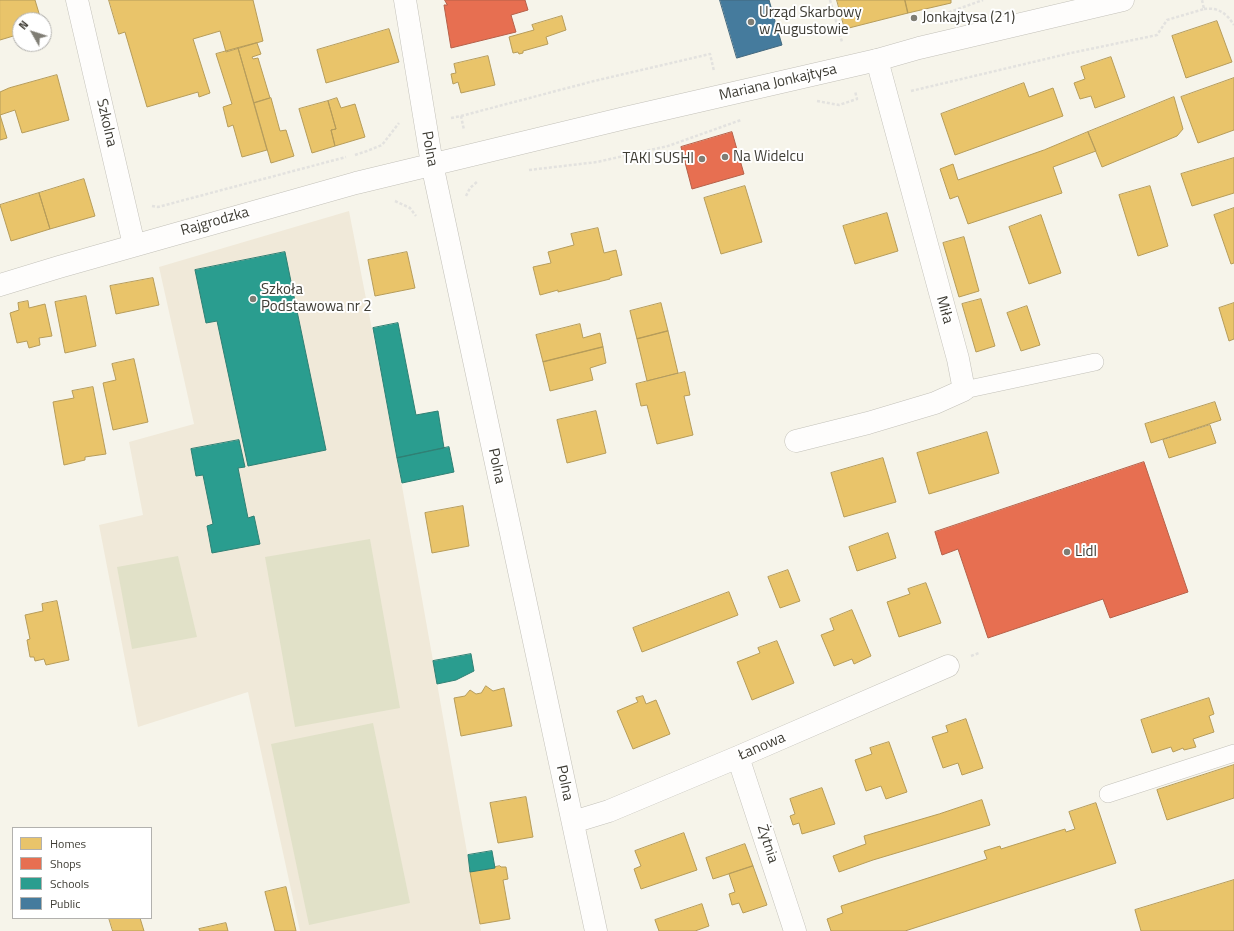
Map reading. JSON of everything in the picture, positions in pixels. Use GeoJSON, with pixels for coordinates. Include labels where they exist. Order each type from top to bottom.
{"type":"FeatureCollection","features":[{"type":"Feature","properties":{"kind":"street","name":"Szkolna"},"geometry":{"type":"LineString","coordinates":[[77,0],[134,245]]}},
{"type":"Feature","properties":{"kind":"street","name":"Polna"},"geometry":{"type":"LineString","coordinates":[[406,0],[432,164],[596,931]]}},
{"type":"Feature","properties":{"kind":"street","name":"Mariana Jonkajtysa"},"geometry":{"type":"LineString","coordinates":[[432,164],[877,60],[919,48],[1123,0]]}},
{"type":"Feature","properties":{"kind":"street","name":"Miła"},"geometry":{"type":"LineString","coordinates":[[877,60],[958,359],[964,390]]}},
{"type":"Feature","properties":{"kind":"street","name":"Rajgrodzka"},"geometry":{"type":"LineString","coordinates":[[0,284],[356,183],[432,164]]}},
{"type":"Feature","properties":{"kind":"street"},"geometry":{"type":"LineString","coordinates":[[796,441],[868,423],[928,405],[964,390]]}},
{"type":"Feature","properties":{"kind":"street","name":"Łanowa"},"geometry":{"type":"LineString","coordinates":[[573,822],[609,810],[738,757],[948,666]]}},
{"type":"Feature","properties":{"kind":"street","name":"Żytnia"},"geometry":{"type":"LineString","coordinates":[[738,757],[795,931]]}},
{"type":"Feature","properties":{"kind":"lane"},"geometry":{"type":"LineString","coordinates":[[964,390],[1095,362]]}},
{"type":"Feature","properties":{"kind":"lane"},"geometry":{"type":"LineString","coordinates":[[1108,794],[1234,753]]}},
{"type":"Feature","properties":{"kind":"path"},"geometry":{"type":"LineString","coordinates":[[830,0],[857,99]]}},
{"type":"Feature","properties":{"kind":"path"},"geometry":{"type":"LineString","coordinates":[[939,15],[983,0]]}},
{"type":"Feature","properties":{"kind":"path"},"geometry":{"type":"LineString","coordinates":[[1202,0],[1204,9]]}},
{"type":"Feature","properties":{"kind":"path"},"geometry":{"type":"LineString","coordinates":[[813,101],[839,105],[857,99],[887,96],[1071,53],[1157,35],[1167,20],[1204,9],[1212,8],[1222,11],[1234,25]]}},
{"type":"Feature","properties":{"kind":"path"},"geometry":{"type":"LineString","coordinates":[[461,116],[594,81],[710,54],[715,75]]}},
{"type":"Feature","properties":{"kind":"path"},"geometry":{"type":"LineString","coordinates":[[526,170],[597,162],[668,146],[748,117]]}},
{"type":"Feature","properties":{"kind":"path"},"geometry":{"type":"LineString","coordinates":[[125,205],[143,198],[151,206],[158,207],[367,151],[382,145],[398,125],[400,118]]}},
{"type":"Feature","properties":{"kind":"path"},"geometry":{"type":"LineString","coordinates":[[478,181],[485,180]]}},
{"type":"Feature","properties":{"kind":"shaded area"},"geometry":{"type":"Polygon","coordinates":[[[349,211],[397,458],[481,931],[300,931],[248,692],[138,727],[99,525],[143,515],[129,442],[194,424],[159,267],[349,211]]]}},
{"type":"Feature","properties":{"kind":"green space"},"geometry":{"type":"Polygon","coordinates":[[[370,539],[400,708],[295,727],[265,557],[370,539]]]}},
{"type":"Feature","properties":{"kind":"green space"},"geometry":{"type":"Polygon","coordinates":[[[178,556],[197,637],[132,649],[117,567],[178,556]]]}},
{"type":"Feature","properties":{"kind":"green space"},"geometry":{"type":"Polygon","coordinates":[[[373,723],[410,903],[309,925],[271,744],[373,723]]]}},
{"type":"Feature","properties":{"kind":"building: Homes"},"geometry":{"type":"Polygon","coordinates":[[[0,0],[35,0],[39,12],[12,12],[12,36],[0,40],[0,0]]]}},
{"type":"Feature","properties":{"kind":"building: Homes"},"geometry":{"type":"Polygon","coordinates":[[[109,0],[253,0],[263,41],[226,52],[220,31],[193,39],[210,93],[199,97],[198,92],[147,107],[125,32],[119,34],[109,0]]]}},
{"type":"Feature","properties":{"kind":"building: Homes"},"geometry":{"type":"Polygon","coordinates":[[[837,0],[905,0],[908,13],[845,29],[837,0]]]}},
{"type":"Feature","properties":{"kind":"building: Homes"},"geometry":{"type":"Polygon","coordinates":[[[905,0],[951,0],[951,3],[908,13],[905,0]]]}},
{"type":"Feature","properties":{"kind":"building: Homes"},"geometry":{"type":"Polygon","coordinates":[[[562,16],[566,30],[546,37],[548,44],[523,51],[523,53],[513,53],[509,37],[534,30],[532,25],[562,16]]]}},
{"type":"Feature","properties":{"kind":"building: Homes"},"geometry":{"type":"Polygon","coordinates":[[[1217,21],[1232,62],[1186,78],[1172,36],[1217,21]]]}},
{"type":"Feature","properties":{"kind":"building: Homes"},"geometry":{"type":"Polygon","coordinates":[[[389,29],[399,62],[326,83],[317,50],[389,29]]]}},
{"type":"Feature","properties":{"kind":"building: Homes"},"geometry":{"type":"Polygon","coordinates":[[[257,43],[261,54],[252,57],[253,59],[258,58],[270,98],[254,103],[238,48],[257,43]]]}},
{"type":"Feature","properties":{"kind":"building: Homes"},"geometry":{"type":"Polygon","coordinates":[[[238,48],[267,150],[242,157],[233,125],[228,127],[223,107],[232,104],[216,54],[238,48]]]}},
{"type":"Feature","properties":{"kind":"building: Homes"},"geometry":{"type":"Polygon","coordinates":[[[488,56],[495,85],[461,93],[458,82],[453,84],[451,74],[456,73],[454,64],[488,56]]]}},
{"type":"Feature","properties":{"kind":"building: Homes"},"geometry":{"type":"Polygon","coordinates":[[[1111,57],[1125,97],[1095,108],[1091,96],[1080,99],[1074,83],[1085,79],[1081,67],[1111,57]]]}},
{"type":"Feature","properties":{"kind":"building: Homes"},"geometry":{"type":"Polygon","coordinates":[[[57,75],[69,120],[22,133],[15,110],[0,115],[0,92],[9,88],[57,75]]]}},
{"type":"Feature","properties":{"kind":"building: Homes"},"geometry":{"type":"Polygon","coordinates":[[[1234,78],[1234,130],[1198,143],[1181,97],[1234,78]]]}},
{"type":"Feature","properties":{"kind":"building: Homes"},"geometry":{"type":"Polygon","coordinates":[[[1024,83],[1029,97],[1053,88],[1063,116],[955,155],[941,114],[1024,83]]]}},
{"type":"Feature","properties":{"kind":"building: Homes"},"geometry":{"type":"Polygon","coordinates":[[[1174,97],[1183,129],[1177,136],[1102,167],[1088,132],[1174,97]]]}},
{"type":"Feature","properties":{"kind":"building: Homes"},"geometry":{"type":"Polygon","coordinates":[[[271,98],[280,131],[286,130],[294,156],[271,163],[254,103],[271,98]]]}},
{"type":"Feature","properties":{"kind":"building: Homes"},"geometry":{"type":"Polygon","coordinates":[[[337,98],[341,108],[355,104],[365,137],[335,146],[331,130],[336,129],[328,101],[337,98]]]}},
{"type":"Feature","properties":{"kind":"building: Homes"},"geometry":{"type":"Polygon","coordinates":[[[328,101],[336,129],[331,130],[335,146],[312,153],[299,109],[328,101]]]}},
{"type":"Feature","properties":{"kind":"building: Homes"},"geometry":{"type":"Polygon","coordinates":[[[0,115],[7,138],[0,140],[0,115]]]}},
{"type":"Feature","properties":{"kind":"building: Homes"},"geometry":{"type":"Polygon","coordinates":[[[1088,132],[1096,151],[1053,167],[1062,193],[968,224],[958,196],[950,199],[940,169],[953,164],[958,180],[1044,150],[1088,132]]]}},
{"type":"Feature","properties":{"kind":"building: Homes"},"geometry":{"type":"Polygon","coordinates":[[[1234,158],[1234,193],[1192,206],[1181,174],[1234,158]]]}},
{"type":"Feature","properties":{"kind":"building: Homes"},"geometry":{"type":"Polygon","coordinates":[[[84,179],[95,216],[50,229],[39,193],[84,179]]]}},
{"type":"Feature","properties":{"kind":"building: Homes"},"geometry":{"type":"Polygon","coordinates":[[[745,186],[762,242],[721,254],[704,198],[745,186]]]}},
{"type":"Feature","properties":{"kind":"building: Homes"},"geometry":{"type":"Polygon","coordinates":[[[1150,186],[1168,246],[1138,256],[1119,195],[1150,186]]]}},
{"type":"Feature","properties":{"kind":"building: Homes"},"geometry":{"type":"Polygon","coordinates":[[[39,193],[50,229],[11,241],[0,205],[39,193]]]}},
{"type":"Feature","properties":{"kind":"building: Homes"},"geometry":{"type":"Polygon","coordinates":[[[1234,208],[1234,263],[1231,264],[1214,215],[1234,208]]]}},
{"type":"Feature","properties":{"kind":"building: Homes"},"geometry":{"type":"Polygon","coordinates":[[[887,213],[898,251],[855,264],[843,226],[887,213]]]}},
{"type":"Feature","properties":{"kind":"building: Homes"},"geometry":{"type":"Polygon","coordinates":[[[1041,215],[1061,273],[1029,284],[1009,227],[1041,215]]]}},
{"type":"Feature","properties":{"kind":"building: Homes"},"geometry":{"type":"Polygon","coordinates":[[[598,228],[604,253],[616,250],[622,275],[558,292],[558,290],[540,295],[533,267],[551,263],[548,252],[574,245],[571,234],[598,228]]]}},
{"type":"Feature","properties":{"kind":"building: Homes"},"geometry":{"type":"Polygon","coordinates":[[[964,237],[979,291],[959,297],[943,243],[964,237]]]}},
{"type":"Feature","properties":{"kind":"building: Homes"},"geometry":{"type":"Polygon","coordinates":[[[407,252],[415,288],[375,296],[368,260],[407,252]]]}},
{"type":"Feature","properties":{"kind":"building: Homes"},"geometry":{"type":"Polygon","coordinates":[[[153,278],[159,305],[116,314],[110,286],[153,278]]]}},
{"type":"Feature","properties":{"kind":"building: Homes"},"geometry":{"type":"Polygon","coordinates":[[[86,296],[96,346],[65,353],[55,302],[86,296]]]}},
{"type":"Feature","properties":{"kind":"building: Homes"},"geometry":{"type":"Polygon","coordinates":[[[981,299],[995,346],[976,352],[962,304],[981,299]]]}},
{"type":"Feature","properties":{"kind":"building: Homes"},"geometry":{"type":"Polygon","coordinates":[[[28,301],[29,308],[45,304],[52,336],[39,338],[40,345],[29,348],[27,341],[17,343],[10,313],[19,310],[18,303],[28,301]]]}},
{"type":"Feature","properties":{"kind":"building: Homes"},"geometry":{"type":"Polygon","coordinates":[[[661,303],[668,331],[637,339],[630,311],[661,303]]]}},
{"type":"Feature","properties":{"kind":"building: Homes"},"geometry":{"type":"Polygon","coordinates":[[[1234,303],[1234,339],[1229,341],[1219,308],[1234,303]]]}},
{"type":"Feature","properties":{"kind":"building: Homes"},"geometry":{"type":"Polygon","coordinates":[[[1027,306],[1040,345],[1021,351],[1007,313],[1027,306]]]}},
{"type":"Feature","properties":{"kind":"building: Homes"},"geometry":{"type":"Polygon","coordinates":[[[580,324],[583,338],[600,333],[603,347],[543,362],[536,335],[580,324]]]}},
{"type":"Feature","properties":{"kind":"building: Homes"},"geometry":{"type":"Polygon","coordinates":[[[668,331],[678,373],[647,381],[637,339],[668,331]]]}},
{"type":"Feature","properties":{"kind":"building: Homes"},"geometry":{"type":"Polygon","coordinates":[[[603,347],[606,363],[590,368],[593,380],[550,391],[543,362],[603,347]]]}},
{"type":"Feature","properties":{"kind":"building: Homes"},"geometry":{"type":"Polygon","coordinates":[[[134,359],[148,422],[113,430],[103,383],[116,380],[112,364],[134,359]]]}},
{"type":"Feature","properties":{"kind":"building: Homes"},"geometry":{"type":"Polygon","coordinates":[[[685,372],[690,395],[684,396],[693,435],[657,444],[647,405],[641,406],[636,384],[685,372]]]}},
{"type":"Feature","properties":{"kind":"building: Homes"},"geometry":{"type":"Polygon","coordinates":[[[93,387],[106,454],[85,457],[85,460],[64,465],[53,402],[74,398],[72,391],[93,387]]]}},
{"type":"Feature","properties":{"kind":"building: Homes"},"geometry":{"type":"Polygon","coordinates":[[[1215,402],[1221,420],[1151,443],[1145,424],[1215,402]]]}},
{"type":"Feature","properties":{"kind":"building: Homes"},"geometry":{"type":"Polygon","coordinates":[[[596,411],[606,453],[567,463],[557,420],[596,411]]]}},
{"type":"Feature","properties":{"kind":"building: Homes"},"geometry":{"type":"Polygon","coordinates":[[[1210,425],[1216,443],[1169,458],[1163,440],[1210,425]]]}},
{"type":"Feature","properties":{"kind":"building: Homes"},"geometry":{"type":"Polygon","coordinates":[[[987,432],[999,473],[929,494],[917,453],[987,432]]]}},
{"type":"Feature","properties":{"kind":"building: Homes"},"geometry":{"type":"Polygon","coordinates":[[[883,458],[896,502],[844,517],[831,473],[883,458]]]}},
{"type":"Feature","properties":{"kind":"building: Homes"},"geometry":{"type":"Polygon","coordinates":[[[463,506],[469,546],[432,553],[425,513],[463,506]]]}},
{"type":"Feature","properties":{"kind":"building: Homes"},"geometry":{"type":"Polygon","coordinates":[[[888,533],[896,558],[857,571],[849,547],[888,533]]]}},
{"type":"Feature","properties":{"kind":"building: Homes"},"geometry":{"type":"Polygon","coordinates":[[[788,570],[800,601],[780,608],[768,577],[788,570]]]}},
{"type":"Feature","properties":{"kind":"building: Homes"},"geometry":{"type":"Polygon","coordinates":[[[926,583],[941,623],[899,637],[887,602],[910,594],[908,589],[926,583]]]}},
{"type":"Feature","properties":{"kind":"building: Homes"},"geometry":{"type":"Polygon","coordinates":[[[729,592],[738,615],[642,652],[633,628],[729,592]]]}},
{"type":"Feature","properties":{"kind":"building: Homes"},"geometry":{"type":"Polygon","coordinates":[[[57,601],[69,660],[46,665],[44,659],[35,661],[34,657],[30,657],[27,640],[30,639],[25,615],[43,611],[42,604],[57,601]]]}},
{"type":"Feature","properties":{"kind":"building: Homes"},"geometry":{"type":"Polygon","coordinates":[[[852,610],[871,656],[854,664],[852,659],[834,666],[821,635],[834,630],[830,619],[852,610]]]}},
{"type":"Feature","properties":{"kind":"building: Homes"},"geometry":{"type":"Polygon","coordinates":[[[777,641],[794,683],[752,700],[737,662],[760,653],[758,648],[777,641]]]}},
{"type":"Feature","properties":{"kind":"building: Homes"},"geometry":{"type":"Polygon","coordinates":[[[486,686],[493,691],[504,688],[512,726],[461,736],[454,698],[465,696],[470,690],[476,694],[481,693],[486,686]]]}},
{"type":"Feature","properties":{"kind":"building: Homes"},"geometry":{"type":"Polygon","coordinates":[[[643,696],[646,704],[656,700],[670,734],[633,749],[617,711],[638,702],[636,698],[643,696]]]}},
{"type":"Feature","properties":{"kind":"building: Homes"},"geometry":{"type":"Polygon","coordinates":[[[1209,698],[1214,714],[1209,716],[1214,732],[1193,739],[1196,747],[1184,750],[1183,748],[1173,752],[1171,747],[1152,753],[1141,720],[1209,698]]]}},
{"type":"Feature","properties":{"kind":"building: Homes"},"geometry":{"type":"Polygon","coordinates":[[[966,719],[983,768],[962,775],[958,763],[943,768],[932,737],[948,732],[946,726],[966,719]]]}},
{"type":"Feature","properties":{"kind":"building: Homes"},"geometry":{"type":"Polygon","coordinates":[[[889,742],[907,792],[886,799],[881,786],[866,791],[855,760],[872,754],[870,748],[889,742]]]}},
{"type":"Feature","properties":{"kind":"building: Homes"},"geometry":{"type":"Polygon","coordinates":[[[1234,765],[1234,798],[1167,820],[1157,790],[1234,765]]]}},
{"type":"Feature","properties":{"kind":"building: Homes"},"geometry":{"type":"Polygon","coordinates":[[[822,788],[835,824],[802,834],[799,823],[793,825],[790,816],[795,814],[790,799],[822,788]]]}},
{"type":"Feature","properties":{"kind":"building: Homes"},"geometry":{"type":"Polygon","coordinates":[[[526,797],[533,837],[498,843],[490,803],[526,797]]]}},
{"type":"Feature","properties":{"kind":"building: Homes"},"geometry":{"type":"Polygon","coordinates":[[[982,800],[990,825],[873,860],[839,872],[833,856],[866,844],[864,836],[982,800]]]}},
{"type":"Feature","properties":{"kind":"building: Homes"},"geometry":{"type":"Polygon","coordinates":[[[1096,803],[1116,863],[905,931],[831,931],[827,919],[843,913],[841,906],[987,859],[984,851],[1000,846],[1001,849],[1065,829],[1066,832],[1075,829],[1069,812],[1096,803]]]}},
{"type":"Feature","properties":{"kind":"building: Homes"},"geometry":{"type":"Polygon","coordinates":[[[684,833],[697,870],[641,889],[634,869],[641,866],[635,851],[684,833]]]}},
{"type":"Feature","properties":{"kind":"building: Homes"},"geometry":{"type":"Polygon","coordinates":[[[745,844],[753,866],[713,879],[706,858],[745,844]]]}},
{"type":"Feature","properties":{"kind":"building: Homes"},"geometry":{"type":"Polygon","coordinates":[[[500,866],[506,867],[508,879],[503,880],[510,919],[480,924],[470,872],[500,866]]]}},
{"type":"Feature","properties":{"kind":"building: Homes"},"geometry":{"type":"Polygon","coordinates":[[[753,866],[767,905],[743,913],[739,903],[732,905],[729,894],[735,892],[729,874],[753,866]]]}},
{"type":"Feature","properties":{"kind":"building: Homes"},"geometry":{"type":"Polygon","coordinates":[[[1234,880],[1234,931],[1141,931],[1135,910],[1234,880]]]}},
{"type":"Feature","properties":{"kind":"building: Homes"},"geometry":{"type":"Polygon","coordinates":[[[286,887],[296,931],[275,931],[265,892],[286,887]]]}},
{"type":"Feature","properties":{"kind":"building: Homes"},"geometry":{"type":"Polygon","coordinates":[[[702,904],[709,926],[695,931],[659,931],[655,920],[702,904]]]}},
{"type":"Feature","properties":{"kind":"building: Homes"},"geometry":{"type":"Polygon","coordinates":[[[109,919],[140,919],[144,931],[113,931],[109,919]]]}},
{"type":"Feature","properties":{"kind":"building: Homes"},"geometry":{"type":"Polygon","coordinates":[[[226,923],[228,931],[200,931],[199,929],[226,923]]]}},
{"type":"Feature","properties":{"kind":"building: Shops"},"geometry":{"type":"Polygon","coordinates":[[[445,0],[525,0],[528,10],[511,15],[516,32],[451,48],[444,5],[447,5],[445,0]]]}},
{"type":"Feature","properties":{"kind":"building: Shops"},"geometry":{"type":"Polygon","coordinates":[[[732,132],[744,174],[692,189],[681,147],[732,132]]]}},
{"type":"Feature","properties":{"kind":"building: Shops","name":"Lidl"},"geometry":{"type":"Polygon","coordinates":[[[1144,462],[1188,592],[1110,618],[1103,599],[988,638],[958,549],[942,555],[935,532],[1144,462]]]}},
{"type":"Feature","properties":{"kind":"building: Schools"},"geometry":{"type":"Polygon","coordinates":[[[285,252],[296,306],[305,305],[306,309],[297,311],[326,450],[248,466],[217,321],[206,323],[195,270],[285,252]]]}},
{"type":"Feature","properties":{"kind":"building: Schools"},"geometry":{"type":"Polygon","coordinates":[[[398,323],[416,415],[438,411],[444,448],[397,458],[373,328],[398,323]]]}},
{"type":"Feature","properties":{"kind":"building: Schools"},"geometry":{"type":"Polygon","coordinates":[[[239,440],[245,467],[238,468],[248,518],[254,516],[260,544],[212,553],[207,526],[213,524],[203,475],[196,476],[191,449],[239,440]]]}},
{"type":"Feature","properties":{"kind":"building: Schools"},"geometry":{"type":"Polygon","coordinates":[[[449,447],[454,472],[402,483],[397,458],[449,447]]]}},
{"type":"Feature","properties":{"kind":"building: Schools"},"geometry":{"type":"Polygon","coordinates":[[[471,654],[474,671],[456,680],[437,684],[433,661],[471,654]]]}},
{"type":"Feature","properties":{"kind":"building: Schools"},"geometry":{"type":"Polygon","coordinates":[[[492,851],[495,868],[470,872],[468,855],[492,851]]]}},
{"type":"Feature","properties":{"kind":"building: Public","name":"Urząd Skarbowy w Augustowie"},"geometry":{"type":"Polygon","coordinates":[[[720,0],[769,0],[782,45],[737,58],[720,0]]]}},
{"type":"Feature","properties":{"kind":"place","name":"Jonkajtysa (21)"},"geometry":{"type":"Point","coordinates":[914,18]}},
{"type":"Feature","properties":{"kind":"place","name":"Urząd Skarbowy w Augustowie"},"geometry":{"type":"Point","coordinates":[751,22]}},
{"type":"Feature","properties":{"kind":"place","name":"Na Widelcu"},"geometry":{"type":"Point","coordinates":[725,157]}},
{"type":"Feature","properties":{"kind":"place","name":"TAKI SUSHI"},"geometry":{"type":"Point","coordinates":[702,159]}},
{"type":"Feature","properties":{"kind":"place","name":"Szkoła Podstawowa nr 2"},"geometry":{"type":"Point","coordinates":[253,299]}},
{"type":"Feature","properties":{"kind":"place","name":"Lidl"},"geometry":{"type":"Point","coordinates":[1067,552]}}]}
